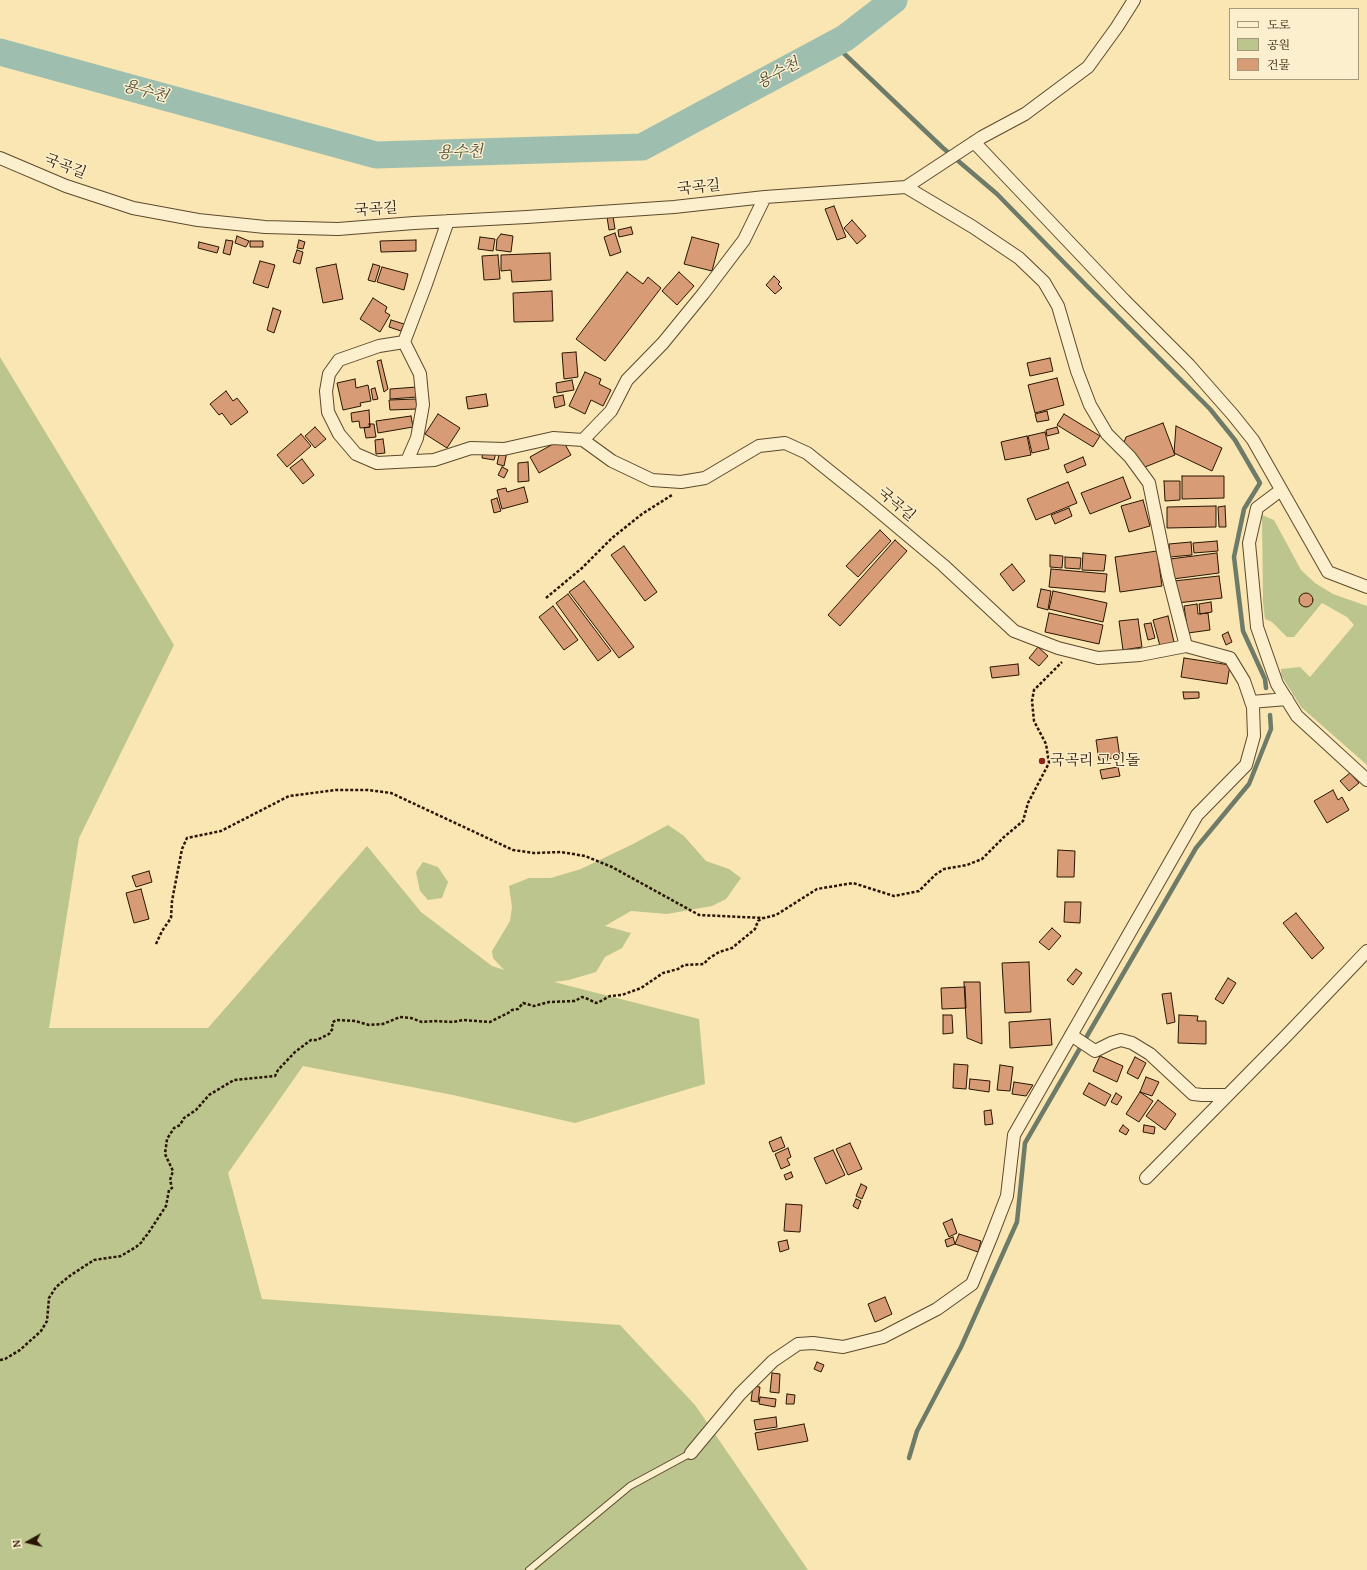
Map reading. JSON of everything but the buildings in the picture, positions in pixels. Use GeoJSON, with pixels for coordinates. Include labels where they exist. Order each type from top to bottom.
{"type":"FeatureCollection","features":[{"type":"Feature","properties":{"kind":"street"},"geometry":{"type":"LineString","coordinates":[[691,1453],[740,1394],[773,1361],[798,1344],[813,1343],[843,1347],[883,1337],[937,1309],[972,1284],[1007,1196],[1014,1135],[1073,1036],[1197,815],[1246,765],[1254,736],[1252,706],[1244,681],[1230,658],[1186,646],[1168,576],[1150,483],[1130,457],[1107,434],[1090,405],[1076,371],[1058,306],[1044,282],[1019,258],[973,227],[906,187],[971,144],[1025,114],[1088,67],[1117,28],[1134,0]]}},
{"type":"Feature","properties":{"kind":"street"},"geometry":{"type":"LineString","coordinates":[[971,144],[1189,365],[1234,415],[1253,440],[1328,572],[1367,587]]}},
{"type":"Feature","properties":{"kind":"street","name":"국곡길"},"geometry":{"type":"LineString","coordinates":[[0,158],[66,186],[133,208],[198,220],[265,227],[338,229],[674,207],[765,197],[906,187]]}},
{"type":"Feature","properties":{"kind":"street"},"geometry":{"type":"LineString","coordinates":[[404,342],[379,346],[339,360],[329,374],[326,391],[328,412],[339,434],[356,454],[377,462],[434,460],[471,448],[504,449],[553,438],[583,440],[611,411],[627,380],[663,343],[744,240],[765,197]]}},
{"type":"Feature","properties":{"kind":"street"},"geometry":{"type":"LineString","coordinates":[[407,461],[417,438],[423,405],[420,374],[404,342],[448,221]]}},
{"type":"Feature","properties":{"kind":"street","name":"국곡길"},"geometry":{"type":"LineString","coordinates":[[583,440],[612,461],[652,480],[681,482],[705,478],[759,446],[785,443],[807,453],[868,502],[943,565],[1014,631],[1058,648],[1098,658],[1140,655],[1186,646]]}},
{"type":"Feature","properties":{"kind":"street"},"geometry":{"type":"LineString","coordinates":[[1281,490],[1257,508],[1249,543],[1257,627],[1277,684],[1297,716],[1367,780]]}},
{"type":"Feature","properties":{"kind":"street"},"geometry":{"type":"LineString","coordinates":[[1251,702],[1287,699]]}},
{"type":"Feature","properties":{"kind":"street"},"geometry":{"type":"LineString","coordinates":[[1146,1178],[1288,1034],[1367,951]]}},
{"type":"Feature","properties":{"kind":"street"},"geometry":{"type":"LineString","coordinates":[[1073,1036],[1095,1052],[1111,1043],[1121,1040],[1132,1043],[1150,1054],[1193,1094],[1228,1095]]}},
{"type":"Feature","properties":{"kind":"lane"},"geometry":{"type":"LineString","coordinates":[[529,1570],[630,1486],[691,1453]]}},
{"type":"Feature","properties":{"kind":"path"},"geometry":{"type":"LineString","coordinates":[[546,598],[582,568],[612,538],[642,514],[670,497],[689,481]]}},
{"type":"Feature","properties":{"kind":"path"},"geometry":{"type":"LineString","coordinates":[[0,1360],[5,1359],[20,1350],[41,1331],[46,1321],[49,1298],[56,1287],[94,1260],[121,1256],[136,1248],[143,1241],[144,1237],[147,1235],[166,1206],[169,1190],[172,1188],[170,1180],[173,1171],[165,1154],[167,1139],[174,1128],[180,1125],[184,1118],[196,1110],[209,1094],[234,1080],[275,1076],[278,1070],[295,1052],[311,1040],[329,1034],[333,1028],[332,1023],[336,1020],[355,1021],[369,1025],[383,1024],[400,1017],[411,1018],[422,1022],[453,1022],[463,1020],[490,1022],[512,1010],[518,1009],[523,1003],[534,1006],[549,1002],[574,1001],[582,997],[596,1003],[610,996],[622,995],[641,988],[663,973],[678,969],[684,965],[704,964],[708,959],[719,952],[732,948],[755,929],[758,921],[776,915],[817,889],[853,883],[894,896],[919,892],[935,875],[944,869],[967,865],[982,859],[1023,821],[1028,803],[1049,763],[1046,744],[1034,720],[1032,701],[1034,690],[1072,652]]}},
{"type":"Feature","properties":{"kind":"path"},"geometry":{"type":"LineString","coordinates":[[156,944],[162,931],[171,918],[172,901],[182,849],[187,838],[221,831],[289,796],[336,790],[368,790],[391,793],[513,850],[534,853],[562,852],[585,856],[612,867],[699,915],[764,918]]}},
{"type":"Feature","properties":{"kind":"green space"},"geometry":{"type":"Polygon","coordinates":[[[0,357],[174,645],[79,838],[49,1028],[208,1028],[367,846],[421,912],[492,966],[504,970],[493,958],[492,951],[510,921],[512,907],[509,886],[529,878],[551,878],[581,869],[668,825],[684,836],[706,861],[729,869],[741,878],[726,899],[712,906],[667,914],[631,911],[605,926],[631,933],[622,948],[605,957],[596,972],[569,980],[554,982],[699,1019],[705,1084],[575,1123],[453,1095],[303,1066],[228,1173],[262,1299],[620,1325],[695,1405],[808,1570],[0,1570],[0,357]]]}},
{"type":"Feature","properties":{"kind":"green space"},"geometry":{"type":"Polygon","coordinates":[[[1262,515],[1274,520],[1301,570],[1315,583],[1333,594],[1367,606],[1367,765],[1301,707],[1281,675],[1281,669],[1300,667],[1310,677],[1354,625],[1347,617],[1322,603],[1294,637],[1287,637],[1272,622],[1265,619],[1263,603],[1262,515]]]}},
{"type":"Feature","properties":{"kind":"green space"},"geometry":{"type":"Polygon","coordinates":[[[423,862],[438,867],[448,882],[442,898],[428,900],[420,891],[416,872],[423,862]]]}},
{"type":"Feature","properties":{"kind":"waterway","name":"용수천"},"geometry":{"type":"LineString","coordinates":[[0,52],[376,155],[642,147],[845,38],[894,0]]}},
{"type":"Feature","properties":{"kind":"waterway"},"geometry":{"type":"LineString","coordinates":[[834,44],[943,148],[997,194],[1210,409],[1235,440],[1260,483],[1244,509],[1234,557],[1243,631],[1265,679],[1266,688]]}},
{"type":"Feature","properties":{"kind":"waterway"},"geometry":{"type":"LineString","coordinates":[[909,1458],[917,1431],[961,1347],[1017,1222],[1025,1143],[1196,848],[1249,784],[1271,729],[1270,715]]}},
{"type":"Feature","properties":{"kind":"place","name":"국곡리 고인돌"},"geometry":{"type":"Point","coordinates":[1042,761]}}]}
